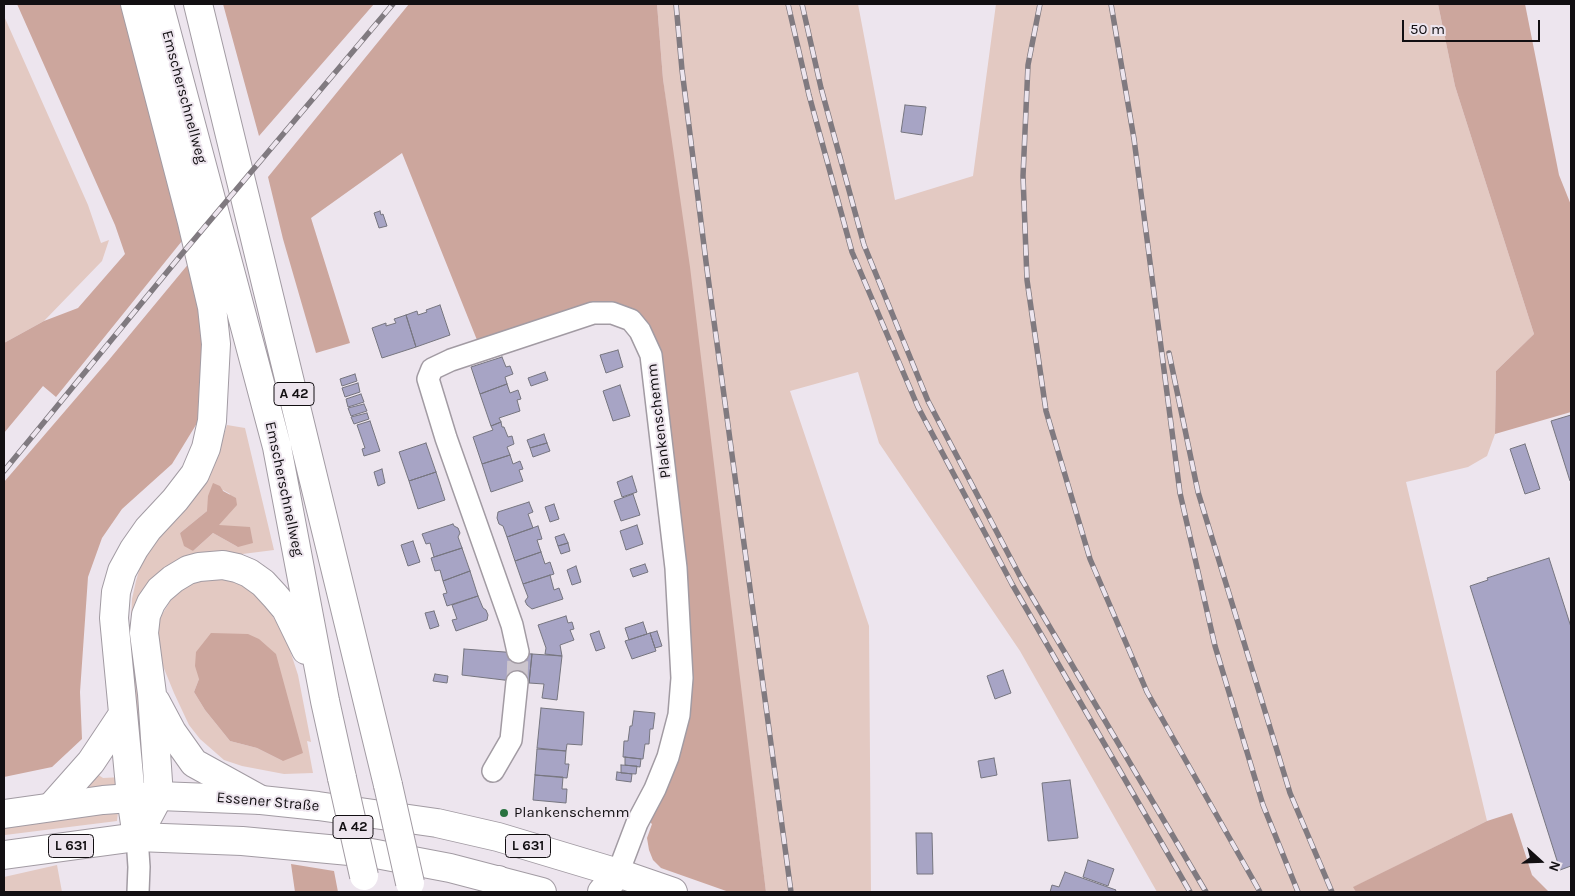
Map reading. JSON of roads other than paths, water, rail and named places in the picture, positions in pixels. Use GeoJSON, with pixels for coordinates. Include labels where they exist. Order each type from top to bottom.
{"type":"FeatureCollection","features":[{"type":"Feature","properties":{"kind":"main road"},"geometry":{"type":"LineString","coordinates":[[135,4],[192,222],[212,307],[216,344],[212,421],[203,456],[195,474],[148,530],[122,571],[116,592],[114,618],[131,798],[138,837]]}},
{"type":"Feature","properties":{"kind":"main road","name":"Emscherschnellweg"},"geometry":{"type":"LineString","coordinates":[[160,4],[277,447],[325,701],[366,884]]}},
{"type":"Feature","properties":{"kind":"main road","name":"A 42"},"geometry":{"type":"LineString","coordinates":[[198,4],[388,785],[411,888]]}},
{"type":"Feature","properties":{"kind":"main road"},"geometry":{"type":"LineString","coordinates":[[138,837],[159,796],[152,694],[144,633],[146,615],[160,590],[181,574],[199,567],[223,565],[249,573],[263,583],[286,609],[304,647],[325,701]]}},
{"type":"Feature","properties":{"kind":"main road"},"geometry":{"type":"LineString","coordinates":[[152,694],[172,732],[194,763],[261,800]]}},
{"type":"Feature","properties":{"kind":"main road"},"geometry":{"type":"LineString","coordinates":[[52,806],[91,762],[123,714]]}},
{"type":"Feature","properties":{"kind":"main road","name":"Essener Straße"},"geometry":{"type":"LineString","coordinates":[[4,814],[52,806],[159,796],[261,800],[373,813],[437,822],[498,837],[611,886],[673,892]]}},
{"type":"Feature","properties":{"kind":"main road","name":"L 631"},"geometry":{"type":"LineString","coordinates":[[4,855],[138,837],[242,841],[371,853],[450,868],[503,886],[542,892]]}},
{"type":"Feature","properties":{"kind":"street","name":"Plankenschemm"},"geometry":{"type":"LineString","coordinates":[[518,652],[512,625],[446,438],[428,379],[432,369],[452,360],[593,313],[612,313],[631,320],[640,331],[651,355],[676,568],[682,678],[679,715],[668,757],[655,789],[637,823],[611,886]]}},
{"type":"Feature","properties":{"kind":"street"},"geometry":{"type":"LineString","coordinates":[[493,771],[511,740],[517,682]]}},
{"type":"Feature","properties":{"kind":"street"},"geometry":{"type":"LineString","coordinates":[[136,890],[139,867],[138,837]]}},
{"type":"Feature","properties":{"kind":"tunnel"},"geometry":{"type":"LineString","coordinates":[[517,682],[518,652]]}},
{"type":"Feature","properties":{"kind":"railway"},"geometry":{"type":"LineString","coordinates":[[4,471],[181,255],[393,4]]}},
{"type":"Feature","properties":{"kind":"railway"},"geometry":{"type":"LineString","coordinates":[[676,4],[682,70],[706,262],[791,892]]}},
{"type":"Feature","properties":{"kind":"railway"},"geometry":{"type":"LineString","coordinates":[[788,4],[809,95],[852,252],[918,407],[1012,584],[1190,892]]}},
{"type":"Feature","properties":{"kind":"railway"},"geometry":{"type":"LineString","coordinates":[[802,4],[821,88],[864,245],[928,401],[1022,580],[1206,892]]}},
{"type":"Feature","properties":{"kind":"railway"},"geometry":{"type":"LineString","coordinates":[[1040,4],[1028,65],[1023,176],[1027,280],[1046,411],[1090,559],[1147,692],[1260,892]]}},
{"type":"Feature","properties":{"kind":"railway"},"geometry":{"type":"LineString","coordinates":[[1111,4],[1134,139],[1180,493],[1215,646],[1263,805],[1298,892]]}},
{"type":"Feature","properties":{"kind":"railway"},"geometry":{"type":"LineString","coordinates":[[1169,353],[1198,492],[1290,793],[1332,892]]}},
{"type":"Feature","properties":{"kind":"place","name":"Plankenschemm"},"geometry":{"type":"Point","coordinates":[504,813]}}]}
